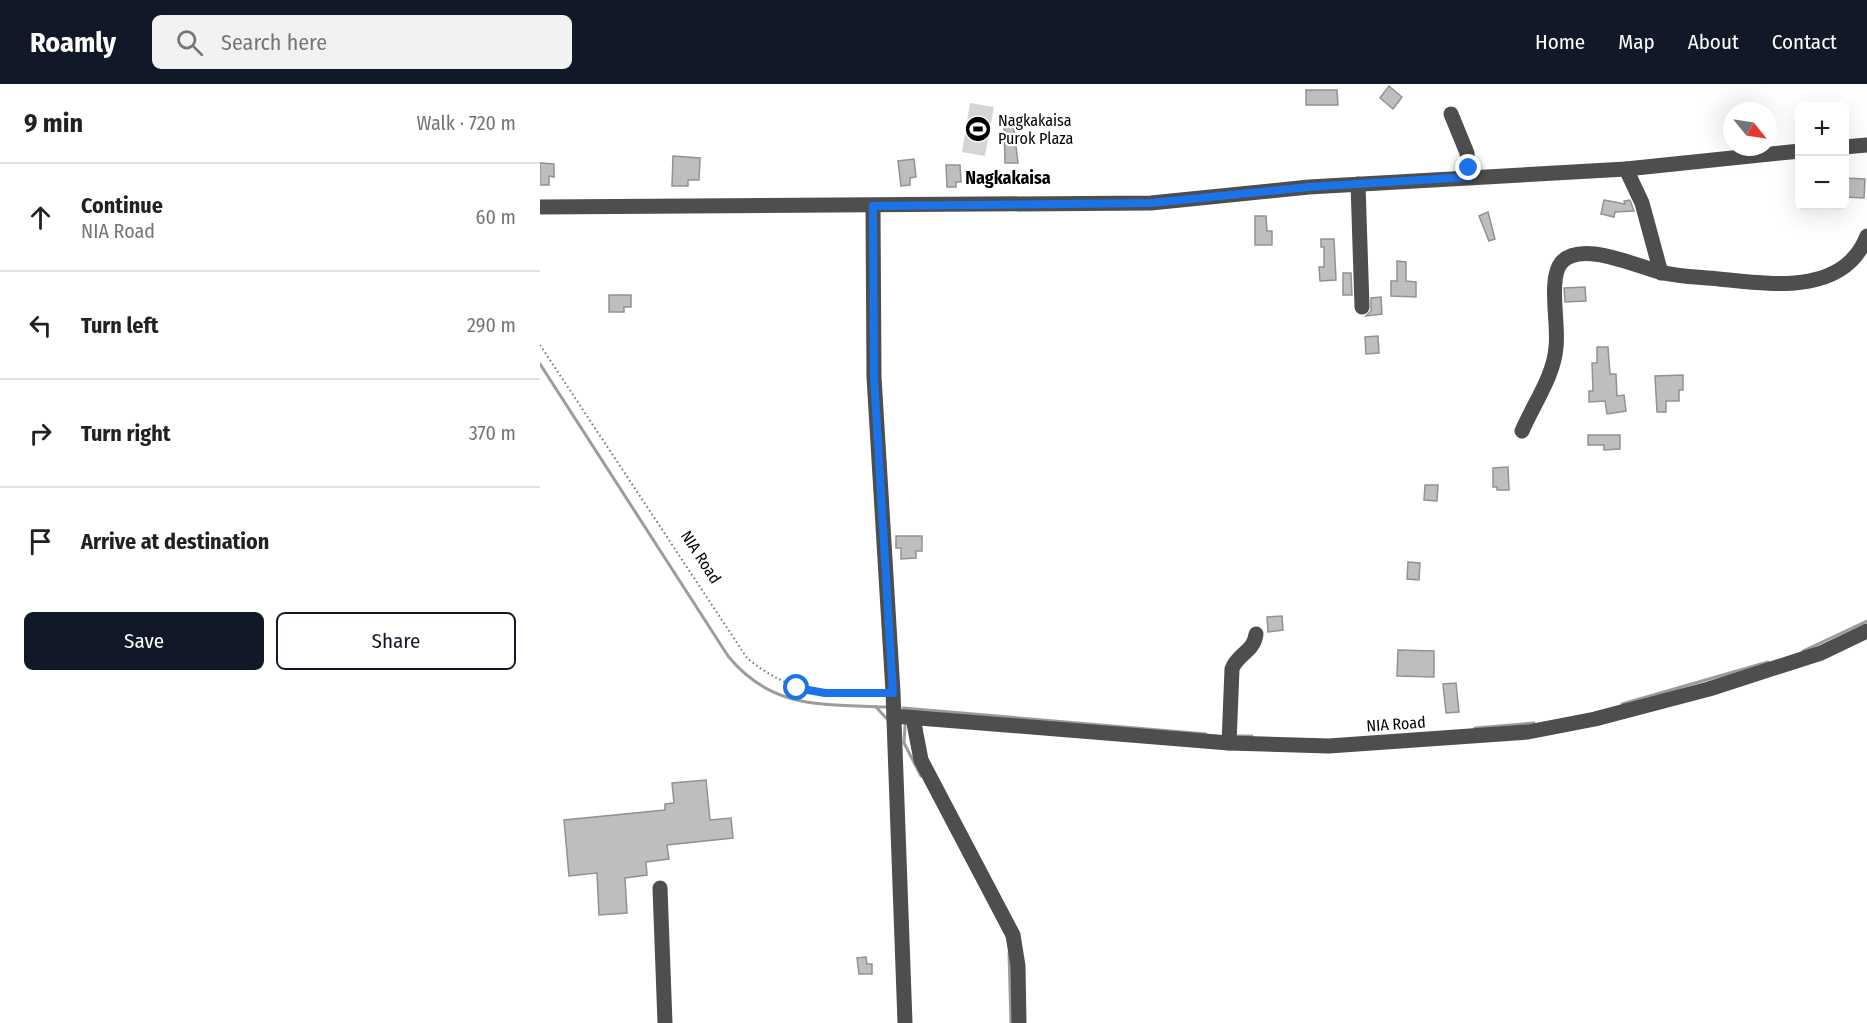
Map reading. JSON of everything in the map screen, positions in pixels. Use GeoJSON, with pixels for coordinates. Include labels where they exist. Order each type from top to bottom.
{"type":"FeatureCollection","features":[{"type":"Feature","properties":{"kind":"street"},"geometry":{"type":"LineString","coordinates":[[1451,114],[1467,153],[1469,177]]}},
{"type":"Feature","properties":{"kind":"street"},"geometry":{"type":"LineString","coordinates":[[1849,147],[1867,146]]}},
{"type":"Feature","properties":{"kind":"street"},"geometry":{"type":"LineString","coordinates":[[540,207],[1151,203],[1358,184],[1626,169],[1795,152]]}},
{"type":"Feature","properties":{"kind":"street"},"geometry":{"type":"LineString","coordinates":[[1626,169],[1642,203],[1661,273]]}},
{"type":"Feature","properties":{"kind":"street"},"geometry":{"type":"LineString","coordinates":[[1358,184],[1362,307]]}},
{"type":"Feature","properties":{"kind":"street"},"geometry":{"type":"LineString","coordinates":[[873,206],[874,377],[893,693],[905,1023]]}},
{"type":"Feature","properties":{"kind":"street"},"geometry":{"type":"LineString","coordinates":[[1522,431],[1555,357],[1555,275],[1561,262],[1574,255],[1615,256],[1661,273],[1763,283],[1794,283],[1818,280],[1845,267],[1855,258],[1867,236]]}},
{"type":"Feature","properties":{"kind":"street","name":"NIA Road"},"geometry":{"type":"LineString","coordinates":[[894,716],[1229,743],[1329,746],[1560,727],[1709,689],[1792,664],[1867,631]]}},
{"type":"Feature","properties":{"kind":"street"},"geometry":{"type":"LineString","coordinates":[[1229,743],[1232,669],[1236,660],[1254,645],[1256,634]]}},
{"type":"Feature","properties":{"kind":"street"},"geometry":{"type":"LineString","coordinates":[[913,718],[921,760],[1013,935],[1018,966],[1019,1023]]}},
{"type":"Feature","properties":{"kind":"street"},"geometry":{"type":"LineString","coordinates":[[660,888],[665,1023]]}},
{"type":"Feature","properties":{"kind":"path","name":"NIA Road"},"geometry":{"type":"LineString","coordinates":[[540,345],[747,657],[762,670],[797,688],[825,693],[893,693]]}},
{"type":"Feature","properties":{"kind":"shaded area","name":"Nagkakaisa Purok Plaza"},"geometry":{"type":"Polygon","coordinates":[[[970,103],[994,107],[985,156],[962,152],[970,103]]]}},
{"type":"Feature","properties":{"kind":"building"},"geometry":{"type":"Polygon","coordinates":[[[1389,86],[1402,97],[1393,109],[1380,98],[1389,86]]]}},
{"type":"Feature","properties":{"kind":"building"},"geometry":{"type":"Polygon","coordinates":[[[1306,90],[1337,90],[1338,105],[1306,105],[1306,90]]]}},
{"type":"Feature","properties":{"kind":"building"},"geometry":{"type":"Polygon","coordinates":[[[1004,122],[1013,122],[1018,163],[1005,163],[1004,122]]]}},
{"type":"Feature","properties":{"kind":"building"},"geometry":{"type":"Polygon","coordinates":[[[673,156],[700,158],[699,180],[688,180],[688,186],[672,186],[673,156]]]}},
{"type":"Feature","properties":{"kind":"building"},"geometry":{"type":"Polygon","coordinates":[[[914,159],[916,177],[910,178],[910,185],[901,186],[898,161],[914,159]]]}},
{"type":"Feature","properties":{"kind":"building"},"geometry":{"type":"Polygon","coordinates":[[[540,163],[554,164],[554,177],[549,176],[549,185],[540,185],[540,163]]]}},
{"type":"Feature","properties":{"kind":"building"},"geometry":{"type":"Polygon","coordinates":[[[946,165],[960,165],[961,182],[956,182],[956,187],[947,187],[946,165]]]}},
{"type":"Feature","properties":{"kind":"building"},"geometry":{"type":"Polygon","coordinates":[[[1849,178],[1865,179],[1864,198],[1849,197],[1849,178]]]}},
{"type":"Feature","properties":{"kind":"building"},"geometry":{"type":"Polygon","coordinates":[[[1604,200],[1625,204],[1624,201],[1630,200],[1634,211],[1615,212],[1614,217],[1601,214],[1604,200]]]}},
{"type":"Feature","properties":{"kind":"building"},"geometry":{"type":"Polygon","coordinates":[[[1488,212],[1495,239],[1489,241],[1479,216],[1488,212]]]}},
{"type":"Feature","properties":{"kind":"building"},"geometry":{"type":"Polygon","coordinates":[[[1255,216],[1266,216],[1267,231],[1272,231],[1272,245],[1255,245],[1255,216]]]}},
{"type":"Feature","properties":{"kind":"building"},"geometry":{"type":"Polygon","coordinates":[[[1321,239],[1334,239],[1336,280],[1320,281],[1319,267],[1324,267],[1324,247],[1321,247],[1321,239]]]}},
{"type":"Feature","properties":{"kind":"building"},"geometry":{"type":"Polygon","coordinates":[[[1397,261],[1406,262],[1406,281],[1416,282],[1416,297],[1391,296],[1391,281],[1397,281],[1397,261]]]}},
{"type":"Feature","properties":{"kind":"building"},"geometry":{"type":"Polygon","coordinates":[[[1343,273],[1351,273],[1352,295],[1343,295],[1343,273]]]}},
{"type":"Feature","properties":{"kind":"building"},"geometry":{"type":"Polygon","coordinates":[[[1585,287],[1586,301],[1565,302],[1564,288],[1585,287]]]}},
{"type":"Feature","properties":{"kind":"building"},"geometry":{"type":"Polygon","coordinates":[[[609,295],[631,295],[631,307],[624,307],[624,312],[609,312],[609,295]]]}},
{"type":"Feature","properties":{"kind":"building"},"geometry":{"type":"Polygon","coordinates":[[[1381,297],[1382,314],[1366,316],[1371,311],[1371,298],[1381,297]]]}},
{"type":"Feature","properties":{"kind":"building"},"geometry":{"type":"Polygon","coordinates":[[[1378,336],[1379,353],[1366,354],[1365,337],[1378,336]]]}},
{"type":"Feature","properties":{"kind":"building"},"geometry":{"type":"Polygon","coordinates":[[[1597,347],[1608,347],[1610,374],[1616,374],[1617,396],[1624,395],[1626,411],[1607,414],[1605,401],[1589,402],[1589,391],[1593,391],[1592,363],[1597,363],[1597,347]]]}},
{"type":"Feature","properties":{"kind":"building"},"geometry":{"type":"Polygon","coordinates":[[[1683,375],[1683,390],[1679,390],[1679,401],[1666,401],[1666,412],[1657,412],[1655,376],[1683,375]]]}},
{"type":"Feature","properties":{"kind":"building"},"geometry":{"type":"Polygon","coordinates":[[[1588,435],[1620,435],[1620,449],[1604,450],[1604,445],[1588,445],[1588,435]]]}},
{"type":"Feature","properties":{"kind":"building"},"geometry":{"type":"Polygon","coordinates":[[[1508,467],[1509,490],[1497,490],[1497,487],[1493,487],[1493,468],[1508,467]]]}},
{"type":"Feature","properties":{"kind":"building"},"geometry":{"type":"Polygon","coordinates":[[[1425,485],[1438,485],[1437,501],[1424,500],[1425,485]]]}},
{"type":"Feature","properties":{"kind":"building"},"geometry":{"type":"Polygon","coordinates":[[[896,536],[922,536],[922,551],[916,551],[916,558],[901,559],[901,548],[896,548],[896,536]]]}},
{"type":"Feature","properties":{"kind":"building"},"geometry":{"type":"Polygon","coordinates":[[[1408,562],[1420,563],[1419,580],[1407,579],[1408,562]]]}},
{"type":"Feature","properties":{"kind":"building"},"geometry":{"type":"Polygon","coordinates":[[[1282,616],[1283,630],[1268,632],[1267,617],[1282,616]]]}},
{"type":"Feature","properties":{"kind":"building"},"geometry":{"type":"Polygon","coordinates":[[[1398,650],[1434,651],[1434,677],[1397,676],[1398,650]]]}},
{"type":"Feature","properties":{"kind":"building"},"geometry":{"type":"Polygon","coordinates":[[[1456,683],[1459,712],[1446,713],[1443,684],[1456,683]]]}},
{"type":"Feature","properties":{"kind":"building"},"geometry":{"type":"Polygon","coordinates":[[[706,780],[710,820],[731,818],[733,838],[667,845],[669,859],[646,862],[647,875],[625,878],[627,913],[599,915],[597,873],[569,876],[564,820],[665,810],[665,804],[674,803],[672,783],[706,780]]]}},
{"type":"Feature","properties":{"kind":"building"},"geometry":{"type":"Polygon","coordinates":[[[866,957],[867,964],[872,964],[872,974],[859,974],[857,958],[866,957]]]}},
{"type":"Feature","properties":{"kind":"waterway"},"geometry":{"type":"LineString","coordinates":[[540,364],[728,656],[745,674],[762,686],[800,701],[886,707]]}},
{"type":"Feature","properties":{"kind":"waterway"},"geometry":{"type":"LineString","coordinates":[[1803,651],[1867,621]]}},
{"type":"Feature","properties":{"kind":"waterway"},"geometry":{"type":"LineString","coordinates":[[1622,704],[1768,662]]}},
{"type":"Feature","properties":{"kind":"waterway"},"geometry":{"type":"LineString","coordinates":[[876,707],[887,719]]}},
{"type":"Feature","properties":{"kind":"waterway"},"geometry":{"type":"LineString","coordinates":[[903,708],[1206,734]]}},
{"type":"Feature","properties":{"kind":"waterway"},"geometry":{"type":"LineString","coordinates":[[1475,728],[1534,723]]}},
{"type":"Feature","properties":{"kind":"waterway"},"geometry":{"type":"LineString","coordinates":[[905,725],[904,743],[921,776]]}},
{"type":"Feature","properties":{"kind":"waterway"},"geometry":{"type":"LineString","coordinates":[[1236,736],[1252,736]]}},
{"type":"Feature","properties":{"kind":"waterway"},"geometry":{"type":"LineString","coordinates":[[1009,953],[1011,1023]]}},
{"type":"Feature","properties":{"kind":"place","name":"Nagkakaisa Purok Plaza"},"geometry":{"type":"Point","coordinates":[978,129]}},
{"type":"Feature","properties":{"kind":"district","name":"Nagkakaisa"},"geometry":{"type":"Point","coordinates":[1008,178]}},
{"type":"Feature","properties":{"kind":"route"},"geometry":{"type":"LineString","coordinates":[[797,688],[825,693],[893,693],[886,616],[882,488],[874,377],[873,206],[1151,203],[1309,187],[1469,177],[1469,168]]}}]}
